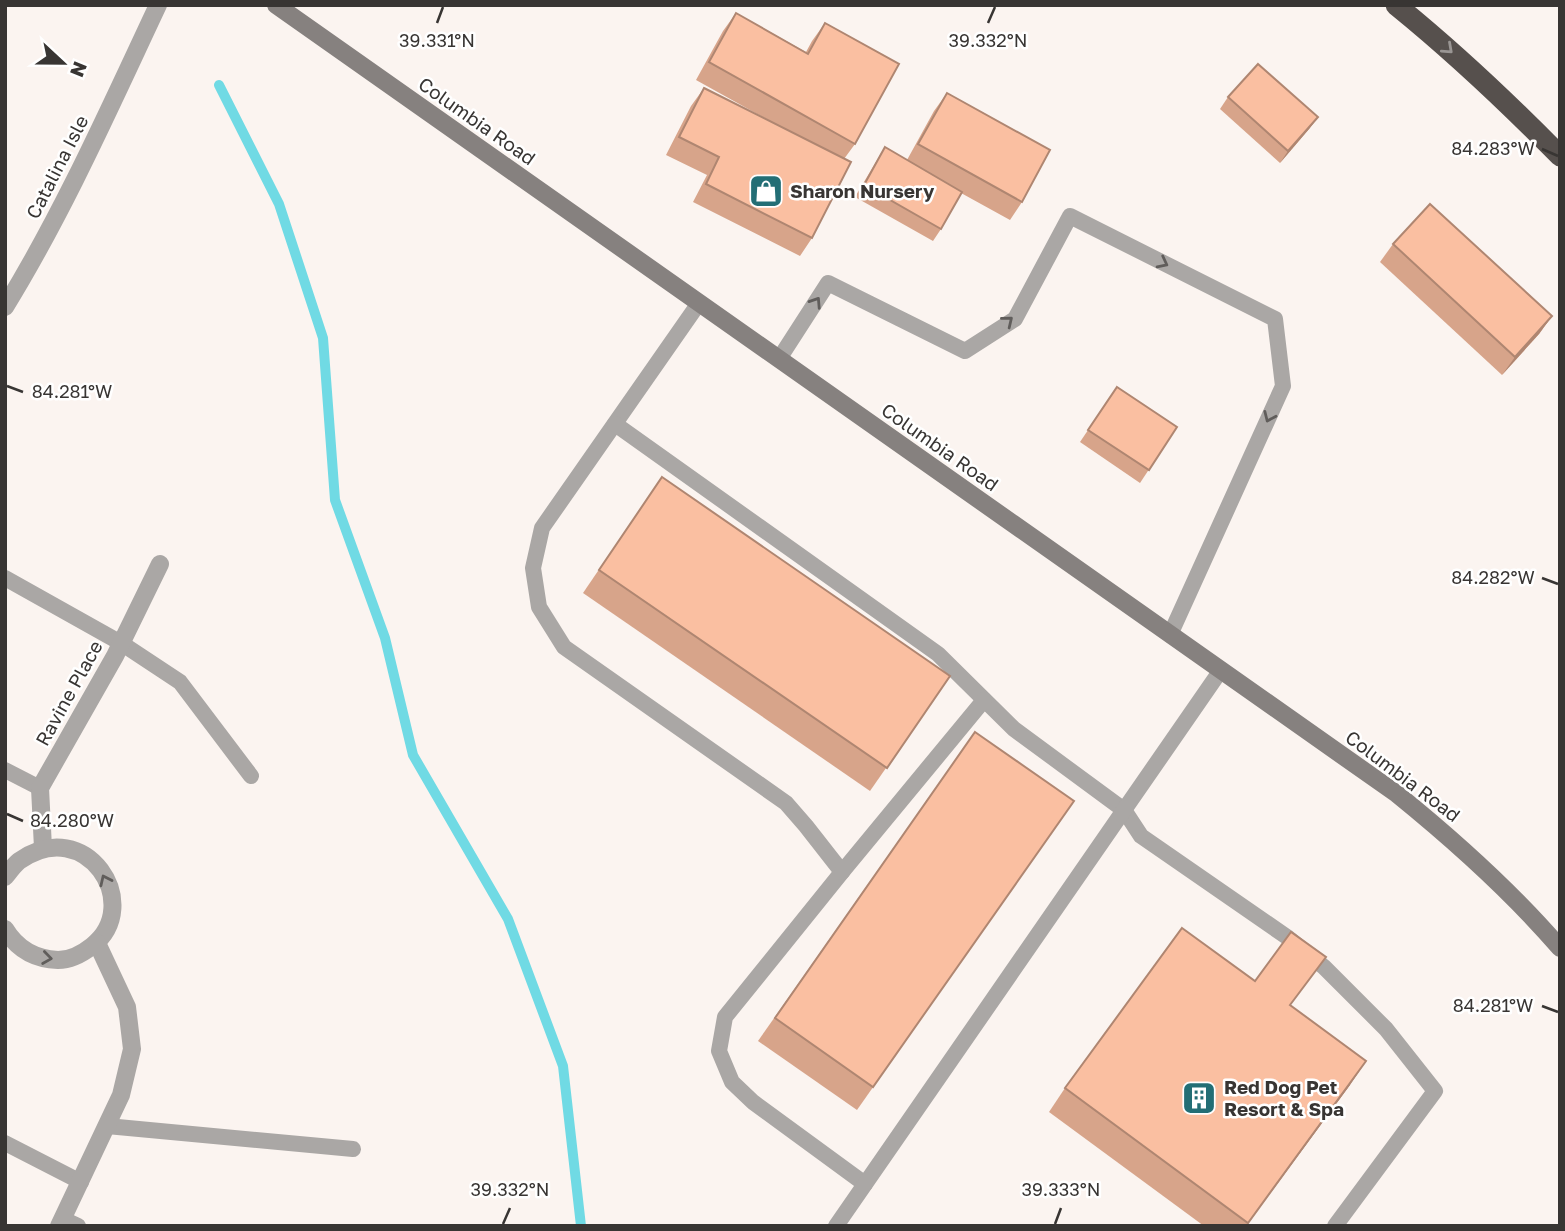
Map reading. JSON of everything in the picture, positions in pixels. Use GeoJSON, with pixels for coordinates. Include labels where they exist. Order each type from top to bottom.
{"type":"FeatureCollection","features":[{"type":"Feature","properties":{"kind":"highway"},"geometry":{"type":"LineString","coordinates":[[1396,5],[1508,103],[1560,156]]}},
{"type":"Feature","properties":{"kind":"street","name":"Catalina Isle"},"geometry":{"type":"LineString","coordinates":[[5,307],[65,200],[158,5]]}},
{"type":"Feature","properties":{"kind":"street","name":"Columbia Road"},"geometry":{"type":"LineString","coordinates":[[276,5],[1397,794],[1449,836],[1532,915],[1560,948]]}},
{"type":"Feature","properties":{"kind":"street","name":"Ravine Place"},"geometry":{"type":"LineString","coordinates":[[40,788],[121,643],[160,564]]}},
{"type":"Feature","properties":{"kind":"street"},"geometry":{"type":"LineString","coordinates":[[40,788],[43,848]]}},
{"type":"Feature","properties":{"kind":"street"},"geometry":{"type":"LineString","coordinates":[[5,877],[18,862],[43,848],[58,846],[77,851],[94,861],[106,877],[112,896],[108,926],[97,943],[83,954],[64,960],[45,960],[29,954],[13,942],[5,929]]}},
{"type":"Feature","properties":{"kind":"street"},"geometry":{"type":"LineString","coordinates":[[67,1223],[81,1182],[121,1095],[132,1049],[127,1007],[97,943]]}},
{"type":"Feature","properties":{"kind":"lane"},"geometry":{"type":"LineString","coordinates":[[779,359],[828,283],[965,351],[1015,319],[1070,216],[1275,319],[1283,386],[1170,635]]}},
{"type":"Feature","properties":{"kind":"lane"},"geometry":{"type":"LineString","coordinates":[[699,303],[542,527],[533,568],[539,607],[564,647],[786,803],[842,872]]}},
{"type":"Feature","properties":{"kind":"lane"},"geometry":{"type":"LineString","coordinates":[[615,424],[938,654],[1014,729],[1124,810],[1141,836],[1287,937],[1324,967],[1385,1029],[1435,1091],[1335,1226]]}},
{"type":"Feature","properties":{"kind":"lane"},"geometry":{"type":"LineString","coordinates":[[5,578],[121,643],[180,682],[251,776]]}},
{"type":"Feature","properties":{"kind":"lane"},"geometry":{"type":"LineString","coordinates":[[836,1226],[1220,670]]}},
{"type":"Feature","properties":{"kind":"lane"},"geometry":{"type":"LineString","coordinates":[[865,1184],[732,1082],[719,1051],[725,1017],[984,700]]}},
{"type":"Feature","properties":{"kind":"lane"},"geometry":{"type":"LineString","coordinates":[[5,770],[40,788]]}},
{"type":"Feature","properties":{"kind":"lane"},"geometry":{"type":"LineString","coordinates":[[107,1126],[353,1149]]}},
{"type":"Feature","properties":{"kind":"lane"},"geometry":{"type":"LineString","coordinates":[[5,1143],[81,1182]]}},
{"type":"Feature","properties":{"kind":"building"},"geometry":{"type":"Polygon","coordinates":[[[736,13],[808,54],[825,23],[899,64],[855,144],[709,62],[736,13]]]}},
{"type":"Feature","properties":{"kind":"building"},"geometry":{"type":"Polygon","coordinates":[[[1258,64],[1318,117],[1288,151],[1228,97],[1258,64]]]}},
{"type":"Feature","properties":{"kind":"building","name":"Sharon Nursery"},"geometry":{"type":"Polygon","coordinates":[[[704,88],[851,162],[812,238],[706,184],[719,157],[679,137],[704,88]]]}},
{"type":"Feature","properties":{"kind":"building"},"geometry":{"type":"Polygon","coordinates":[[[947,93],[1050,150],[1022,202],[918,144],[947,93]]]}},
{"type":"Feature","properties":{"kind":"building"},"geometry":{"type":"Polygon","coordinates":[[[885,147],[962,192],[941,229],[864,185],[885,147]]]}},
{"type":"Feature","properties":{"kind":"building"},"geometry":{"type":"Polygon","coordinates":[[[1430,204],[1552,316],[1515,357],[1393,244],[1430,204]]]}},
{"type":"Feature","properties":{"kind":"building"},"geometry":{"type":"Polygon","coordinates":[[[1117,387],[1177,427],[1149,470],[1088,430],[1117,387]]]}},
{"type":"Feature","properties":{"kind":"building"},"geometry":{"type":"Polygon","coordinates":[[[662,477],[950,676],[887,768],[599,570],[662,477]]]}},
{"type":"Feature","properties":{"kind":"building"},"geometry":{"type":"Polygon","coordinates":[[[975,732],[1074,801],[873,1087],[775,1018],[975,732]]]}},
{"type":"Feature","properties":{"kind":"building","name":"Red Dog Pet Resort & Spa"},"geometry":{"type":"Polygon","coordinates":[[[1182,928],[1255,981],[1291,932],[1326,957],[1290,1005],[1366,1061],[1248,1223],[1065,1088],[1182,928]]]}},
{"type":"Feature","properties":{"kind":"waterway"},"geometry":{"type":"LineString","coordinates":[[219,85],[279,204],[323,338],[335,500],[385,638],[413,755],[508,919],[563,1066],[581,1226]]}},
{"type":"Feature","properties":{"kind":"place","name":"Sharon Nursery"},"geometry":{"type":"Point","coordinates":[766,191]}},
{"type":"Feature","properties":{"kind":"place","name":"Red Dog Pet Resort & Spa"},"geometry":{"type":"Point","coordinates":[1199,1098]}}]}
